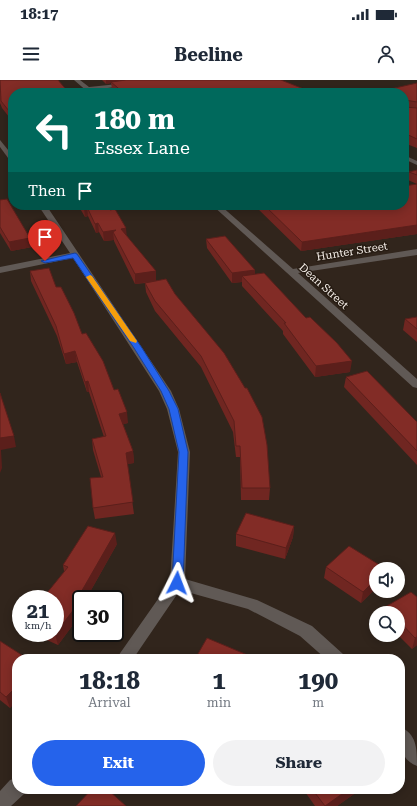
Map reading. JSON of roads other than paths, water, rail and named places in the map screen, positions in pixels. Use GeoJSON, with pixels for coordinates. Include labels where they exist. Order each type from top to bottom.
{"type":"FeatureCollection","features":[{"type":"Feature","properties":{"kind":"street"},"geometry":{"type":"LineString","coordinates":[[77,80],[86,88]]}},
{"type":"Feature","properties":{"kind":"street"},"geometry":{"type":"LineString","coordinates":[[108,88],[132,84]]}},
{"type":"Feature","properties":{"kind":"street"},"geometry":{"type":"LineString","coordinates":[[0,142],[8,154]]}},
{"type":"Feature","properties":{"kind":"street"},"geometry":{"type":"LineString","coordinates":[[45,210],[165,391],[173,409],[184,452],[177,583],[127,654]]}},
{"type":"Feature","properties":{"kind":"street","name":"Dean Street"},"geometry":{"type":"LineString","coordinates":[[222,210],[290,272],[412,375],[417,385]]}},
{"type":"Feature","properties":{"kind":"street","name":"Hunter Street"},"geometry":{"type":"LineString","coordinates":[[290,272],[417,252]]}},
{"type":"Feature","properties":{"kind":"street"},"geometry":{"type":"LineString","coordinates":[[0,270],[75,255]]}},
{"type":"Feature","properties":{"kind":"street"},"geometry":{"type":"LineString","coordinates":[[177,583],[252,604],[306,631],[331,654]]}},
{"type":"Feature","properties":{"kind":"street"},"geometry":{"type":"LineString","coordinates":[[405,741],[417,757]]}},
{"type":"Feature","properties":{"kind":"street"},"geometry":{"type":"LineString","coordinates":[[0,804],[12,792]]}}]}
